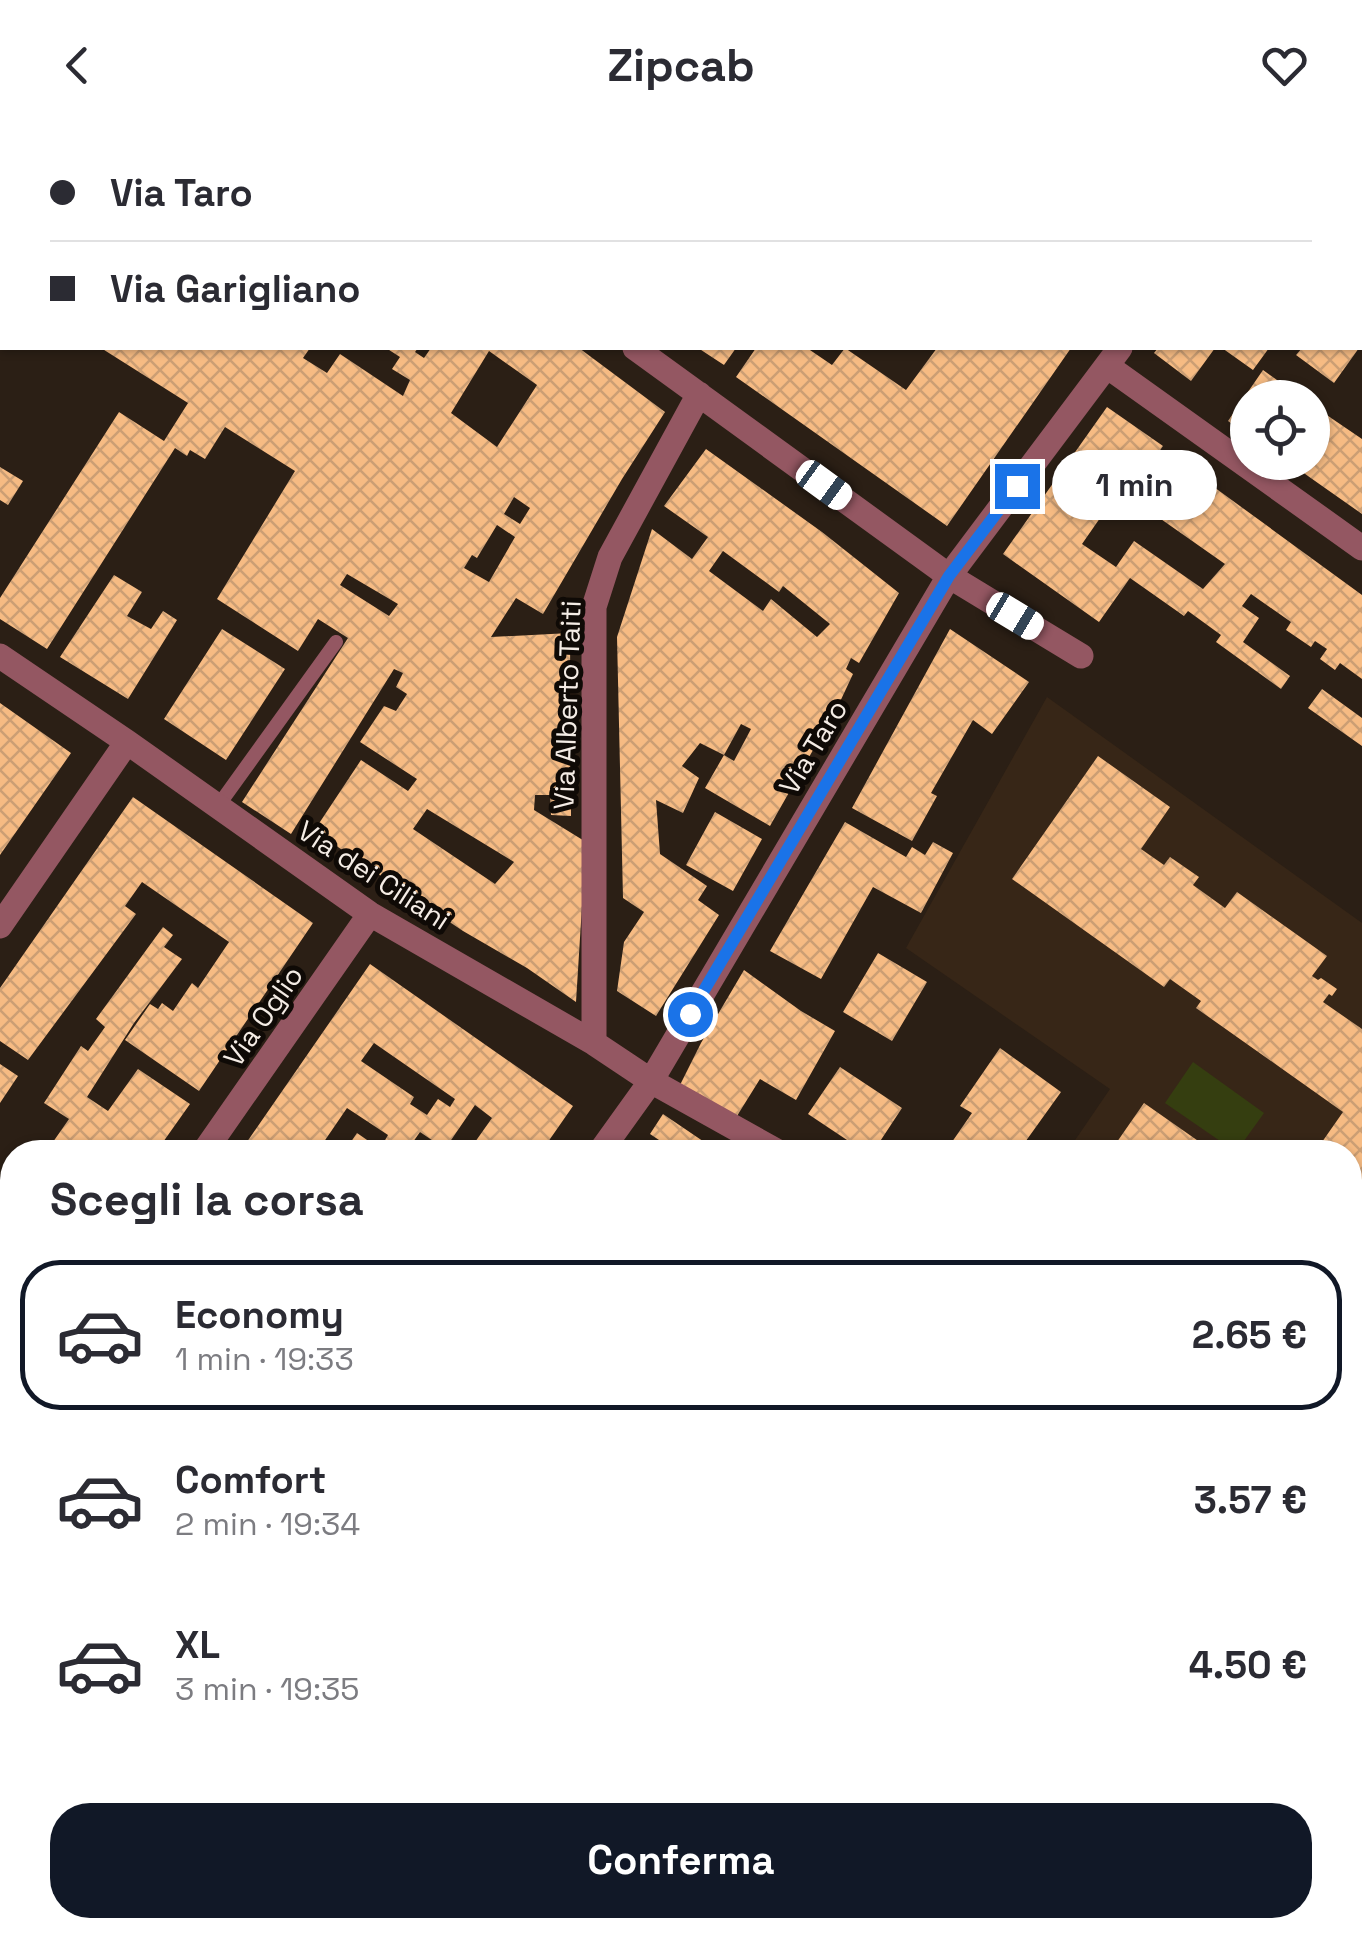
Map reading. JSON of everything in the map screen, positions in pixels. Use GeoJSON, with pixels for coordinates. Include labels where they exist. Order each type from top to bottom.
{"type":"FeatureCollection","features":[{"type":"Feature","properties":{"kind":"street"},"geometry":{"type":"LineString","coordinates":[[637,350],[949,576],[1081,656]]}},
{"type":"Feature","properties":{"kind":"street"},"geometry":{"type":"LineString","coordinates":[[1114,357],[1362,548]]}},
{"type":"Feature","properties":{"kind":"street","name":"Via Taro"},"geometry":{"type":"LineString","coordinates":[[651,1081],[949,576],[1114,357]]}},
{"type":"Feature","properties":{"kind":"street","name":"Via Alberto Taiti"},"geometry":{"type":"LineString","coordinates":[[594,1042],[594,606],[610,557],[698,394]]}},
{"type":"Feature","properties":{"kind":"street","name":"Via dei Ciliani"},"geometry":{"type":"LineString","coordinates":[[0,656],[370,914],[757,1140]]}},
{"type":"Feature","properties":{"kind":"street"},"geometry":{"type":"LineString","coordinates":[[0,926],[127,742]]}},
{"type":"Feature","properties":{"kind":"street","name":"Via Oglio"},"geometry":{"type":"LineString","coordinates":[[212,1140],[370,914]]}},
{"type":"Feature","properties":{"kind":"street"},"geometry":{"type":"LineString","coordinates":[[609,1140],[651,1081]]}},
{"type":"Feature","properties":{"kind":"lane"},"geometry":{"type":"LineString","coordinates":[[218,806],[336,642]]}},
{"type":"Feature","properties":{"kind":"shaded area"},"geometry":{"type":"Polygon","coordinates":[[[1047,697],[1362,923],[1362,1140],[1075,1140],[1110,1089],[906,948],[1047,697]]]}},
{"type":"Feature","properties":{"kind":"green space"},"geometry":{"type":"Polygon","coordinates":[[[1193,1062],[1264,1113],[1245,1140],[1219,1140],[1165,1103],[1193,1062]]]}},
{"type":"Feature","properties":{"kind":"building"},"geometry":{"type":"Polygon","coordinates":[[[104,350],[309,350],[303,358],[327,373],[340,354],[403,396],[410,380],[392,369],[400,357],[389,350],[416,350],[424,358],[430,350],[582,350],[665,412],[543,614],[516,598],[491,637],[570,633],[571,816],[551,815],[550,795],[535,795],[534,810],[586,842],[576,1002],[314,831],[361,760],[408,791],[417,779],[360,742],[384,706],[396,711],[407,694],[396,687],[403,673],[394,669],[291,834],[242,802],[348,638],[318,619],[298,651],[217,599],[295,471],[225,427],[205,459],[190,450],[187,456],[175,448],[47,649],[0,619],[0,598],[119,412],[164,441],[188,403],[104,350]],[[489,351],[451,413],[497,447],[537,385],[489,351]],[[514,497],[504,514],[520,524],[530,508],[514,497]],[[497,525],[477,558],[472,555],[464,568],[489,582],[515,537],[497,525]],[[347,574],[340,585],[389,616],[398,604],[347,574]],[[427,809],[413,829],[495,884],[514,862],[427,809]]]}},
{"type":"Feature","properties":{"kind":"building"},"geometry":{"type":"Polygon","coordinates":[[[701,350],[735,350],[724,365],[701,350]]]}},
{"type":"Feature","properties":{"kind":"building"},"geometry":{"type":"Polygon","coordinates":[[[755,350],[810,350],[832,365],[843,350],[848,350],[906,390],[936,350],[1070,350],[947,526],[736,377],[755,350]]]}},
{"type":"Feature","properties":{"kind":"building"},"geometry":{"type":"Polygon","coordinates":[[[1156,350],[1214,350],[1191,381],[1154,353],[1156,350]]]}},
{"type":"Feature","properties":{"kind":"building"},"geometry":{"type":"Polygon","coordinates":[[[1225,350],[1268,350],[1253,370],[1225,350]]]}},
{"type":"Feature","properties":{"kind":"building"},"geometry":{"type":"Polygon","coordinates":[[[1300,350],[1358,350],[1334,383],[1296,355],[1300,350]]]}},
{"type":"Feature","properties":{"kind":"building"},"geometry":{"type":"Polygon","coordinates":[[[1263,370],[1277,380],[1256,380],[1263,370]]]}},
{"type":"Feature","properties":{"kind":"building"},"geometry":{"type":"Polygon","coordinates":[[[1107,407],[1163,446],[1123,504],[1114,498],[1082,544],[1116,567],[1134,541],[1203,589],[1225,564],[1148,510],[1181,463],[1362,595],[1362,679],[1340,663],[1335,670],[1320,659],[1327,649],[1315,641],[1311,647],[1286,630],[1291,622],[1251,594],[1242,606],[1259,618],[1243,642],[1290,676],[1281,689],[1216,642],[1221,635],[1188,611],[1184,616],[1130,578],[1099,622],[1003,554],[1107,407]]]}},
{"type":"Feature","properties":{"kind":"building"},"geometry":{"type":"Polygon","coordinates":[[[1330,417],[1362,439],[1362,514],[1314,480],[1330,480],[1330,417]]]}},
{"type":"Feature","properties":{"kind":"building"},"geometry":{"type":"Polygon","coordinates":[[[706,449],[899,593],[859,663],[851,658],[846,669],[853,674],[838,706],[770,826],[705,788],[724,755],[700,743],[682,766],[699,778],[683,813],[656,800],[660,854],[707,886],[698,900],[719,915],[656,1016],[617,991],[624,942],[644,912],[623,898],[617,637],[652,529],[692,559],[708,537],[664,506],[706,449]],[[723,551],[709,571],[763,611],[771,599],[817,637],[830,624],[783,586],[779,592],[723,551]],[[741,724],[724,755],[734,761],[751,729],[741,724]]]}},
{"type":"Feature","properties":{"kind":"building"},"geometry":{"type":"Polygon","coordinates":[[[0,467],[23,481],[8,505],[0,500],[0,467]]]}},
{"type":"Feature","properties":{"kind":"building"},"geometry":{"type":"Polygon","coordinates":[[[114,575],[142,592],[127,616],[151,629],[163,611],[177,620],[128,699],[60,657],[114,575]]]}},
{"type":"Feature","properties":{"kind":"building"},"geometry":{"type":"Polygon","coordinates":[[[222,629],[285,669],[226,760],[164,719],[222,629]]]}},
{"type":"Feature","properties":{"kind":"building"},"geometry":{"type":"Polygon","coordinates":[[[950,629],[1029,682],[992,734],[973,720],[931,793],[937,796],[912,841],[852,808],[950,629]]]}},
{"type":"Feature","properties":{"kind":"building"},"geometry":{"type":"Polygon","coordinates":[[[1322,689],[1362,718],[1362,746],[1308,708],[1322,689]]]}},
{"type":"Feature","properties":{"kind":"building"},"geometry":{"type":"Polygon","coordinates":[[[0,703],[71,753],[0,855],[0,703]]]}},
{"type":"Feature","properties":{"kind":"building"},"geometry":{"type":"Polygon","coordinates":[[[1098,756],[1170,807],[1141,849],[1164,865],[1170,857],[1199,877],[1193,885],[1225,908],[1237,892],[1327,956],[1312,976],[1337,989],[1323,1002],[1362,1029],[1362,1140],[1323,1140],[1343,1112],[1196,1008],[1201,1001],[1170,979],[1164,987],[1012,879],[1098,756]]]}},
{"type":"Feature","properties":{"kind":"building"},"geometry":{"type":"Polygon","coordinates":[[[133,797],[313,923],[199,1091],[125,1040],[150,1004],[158,1009],[162,1003],[173,1011],[192,983],[198,988],[229,942],[142,882],[125,906],[136,914],[28,1060],[0,1041],[0,988],[133,797]]]}},
{"type":"Feature","properties":{"kind":"building"},"geometry":{"type":"Polygon","coordinates":[[[715,812],[762,839],[733,891],[686,865],[715,812]]]}},
{"type":"Feature","properties":{"kind":"building"},"geometry":{"type":"Polygon","coordinates":[[[845,822],[906,857],[912,847],[925,855],[933,842],[953,853],[921,913],[873,887],[821,979],[770,951],[845,822]]]}},
{"type":"Feature","properties":{"kind":"building"},"geometry":{"type":"Polygon","coordinates":[[[163,927],[173,935],[164,947],[182,959],[134,1023],[87,1097],[108,1111],[138,1069],[190,1104],[164,1140],[54,1140],[69,1119],[44,1103],[81,1046],[88,1051],[105,1027],[96,1019],[163,927]]]}},
{"type":"Feature","properties":{"kind":"building"},"geometry":{"type":"Polygon","coordinates":[[[878,953],[927,982],[892,1041],[843,1012],[878,953]]]}},
{"type":"Feature","properties":{"kind":"building"},"geometry":{"type":"Polygon","coordinates":[[[370,964],[573,1106],[549,1140],[476,1140],[492,1118],[475,1105],[451,1140],[432,1140],[420,1132],[414,1140],[385,1140],[388,1135],[347,1108],[325,1140],[248,1140],[370,964]],[[374,1043],[361,1061],[414,1097],[410,1104],[427,1115],[438,1099],[450,1107],[455,1099],[374,1043]]]}},
{"type":"Feature","properties":{"kind":"building"},"geometry":{"type":"Polygon","coordinates":[[[744,970],[835,1031],[796,1100],[760,1079],[732,1124],[677,1091],[744,970]]]}},
{"type":"Feature","properties":{"kind":"building"},"geometry":{"type":"Polygon","coordinates":[[[1000,1048],[1061,1092],[1027,1140],[953,1140],[972,1113],[960,1106],[1000,1048]]]}},
{"type":"Feature","properties":{"kind":"building"},"geometry":{"type":"Polygon","coordinates":[[[0,1064],[18,1076],[0,1103],[0,1064]]]}},
{"type":"Feature","properties":{"kind":"building"},"geometry":{"type":"Polygon","coordinates":[[[840,1067],[902,1108],[881,1140],[847,1140],[808,1114],[840,1067]]]}},
{"type":"Feature","properties":{"kind":"building"},"geometry":{"type":"Polygon","coordinates":[[[1144,1103],[1197,1140],[1118,1140],[1144,1103]]]}},
{"type":"Feature","properties":{"kind":"building"},"geometry":{"type":"Polygon","coordinates":[[[663,1114],[701,1140],[659,1140],[650,1134],[663,1114]]]}},
{"type":"Feature","properties":{"kind":"route"},"geometry":{"type":"LineString","coordinates":[[690,1014],[949,576],[1017,486]]}}]}
